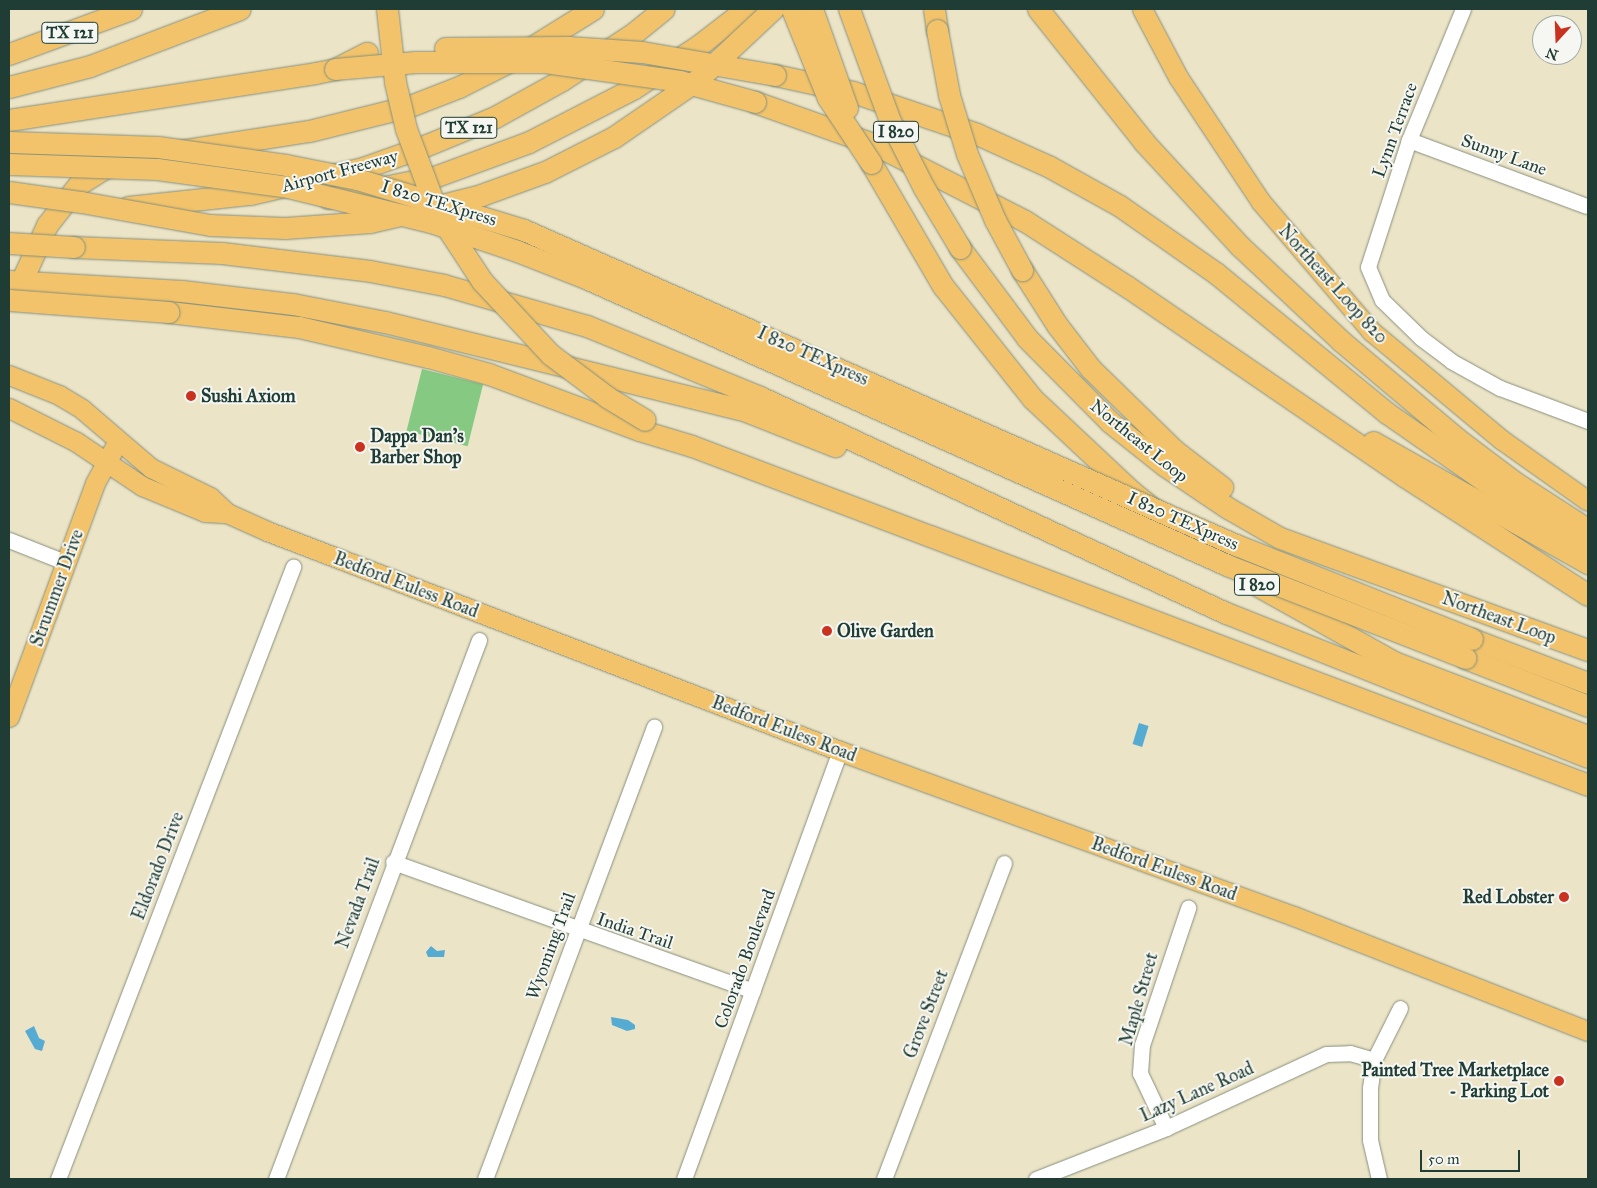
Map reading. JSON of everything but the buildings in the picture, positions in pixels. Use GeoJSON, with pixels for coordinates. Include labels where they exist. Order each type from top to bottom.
{"type":"FeatureCollection","features":[{"type":"Feature","properties":{"kind":"highway","name":"TX 121"},"geometry":{"type":"LineString","coordinates":[[9,54],[131,9]]}},
{"type":"Feature","properties":{"kind":"highway"},"geometry":{"type":"LineString","coordinates":[[9,87],[98,64],[240,9]]}},
{"type":"Feature","properties":{"kind":"highway"},"geometry":{"type":"LineString","coordinates":[[387,9],[395,82],[416,164],[438,214],[482,281],[550,354],[607,397],[692,446]]}},
{"type":"Feature","properties":{"kind":"highway"},"geometry":{"type":"LineString","coordinates":[[9,309],[15,281],[47,224],[80,184],[103,168],[134,158],[310,131],[410,106],[459,87],[508,62],[593,9]]}},
{"type":"Feature","properties":{"kind":"highway","name":"Airport Freeway"},"geometry":{"type":"LineString","coordinates":[[9,207],[88,211],[250,194],[363,168],[495,117],[562,80],[634,33],[664,9]]}},
{"type":"Feature","properties":{"kind":"highway"},"geometry":{"type":"LineString","coordinates":[[250,194],[328,198],[434,177],[480,162],[575,121],[634,88],[698,46],[746,9]]}},
{"type":"Feature","properties":{"kind":"highway"},"geometry":{"type":"LineString","coordinates":[[9,192],[81,202],[210,225],[285,228],[370,222],[481,195],[545,172],[614,137],[697,80],[773,9]]}},
{"type":"Feature","properties":{"kind":"highway"},"geometry":{"type":"LineString","coordinates":[[792,9],[828,98],[871,164]]}},
{"type":"Feature","properties":{"kind":"highway","name":"I 820"},"geometry":{"type":"LineString","coordinates":[[812,9],[845,104],[871,164],[907,229],[943,286],[1033,399],[1175,530],[1248,580],[1394,662],[1588,736]]}},
{"type":"Feature","properties":{"kind":"highway","name":"Northeast Loop"},"geometry":{"type":"LineString","coordinates":[[849,9],[890,121],[924,188],[960,248],[1027,338],[1110,422],[1164,465],[1280,538],[1588,650]]}},
{"type":"Feature","properties":{"kind":"highway"},"geometry":{"type":"LineString","coordinates":[[934,9],[949,95],[967,154],[995,220],[1022,270],[1057,326],[1091,369],[1124,404],[1180,455],[1237,497],[1280,538]]}},
{"type":"Feature","properties":{"kind":"highway"},"geometry":{"type":"LineString","coordinates":[[1038,9],[1144,142],[1240,246],[1341,341],[1456,438],[1516,483],[1588,530]]}},
{"type":"Feature","properties":{"kind":"highway"},"geometry":{"type":"LineString","coordinates":[[335,69],[367,53],[407,49],[568,46],[642,52],[853,92],[977,134],[1050,167],[1120,206],[1217,274],[1387,413],[1453,460],[1588,546]]}},
{"type":"Feature","properties":{"kind":"highway"},"geometry":{"type":"LineString","coordinates":[[9,120],[134,103],[335,69],[416,62],[544,62],[654,77],[755,102],[876,145],[1025,221],[1128,287],[1404,476],[1588,595]]}},
{"type":"Feature","properties":{"kind":"highway","name":"I 820 TEXpress"},"geometry":{"type":"LineString","coordinates":[[9,142],[158,147],[286,165],[366,181],[524,230],[1469,649],[1588,706]]}},
{"type":"Feature","properties":{"kind":"highway","name":"I 820 TEXpress"},"geometry":{"type":"LineString","coordinates":[[9,164],[157,169],[288,187],[431,222],[508,248],[588,279],[1228,565],[1469,649],[1588,683]]}},
{"type":"Feature","properties":{"kind":"highway"},"geometry":{"type":"LineString","coordinates":[[9,243],[296,260],[444,285],[516,303],[686,364],[895,458],[1226,613],[1588,757]]}},
{"type":"Feature","properties":{"kind":"highway"},"geometry":{"type":"LineString","coordinates":[[15,281],[182,291],[294,304],[376,320],[701,398],[746,410],[868,459],[895,458]]}},
{"type":"Feature","properties":{"kind":"highway"},"geometry":{"type":"LineString","coordinates":[[9,300],[235,319],[359,340],[489,374],[639,430],[692,446],[1588,785]]}},
{"type":"Feature","properties":{"kind":"highway"},"geometry":{"type":"LineString","coordinates":[[1293,400],[1413,462],[1588,563]]}},
{"type":"Feature","properties":{"kind":"main road","name":"Northeast Loop 820"},"geometry":{"type":"LineString","coordinates":[[1142,9],[1178,78],[1251,188],[1359,318],[1502,440],[1588,501]]}},
{"type":"Feature","properties":{"kind":"main road","name":"Bedford Euless Road"},"geometry":{"type":"LineString","coordinates":[[9,375],[59,395],[82,409],[118,442],[151,468],[210,497],[227,513],[491,618],[840,751],[1294,916],[1588,1030]]}},
{"type":"Feature","properties":{"kind":"main road"},"geometry":{"type":"LineString","coordinates":[[9,408],[75,440],[142,486],[205,512],[227,513]]}},
{"type":"Feature","properties":{"kind":"main road","name":"Strummer Drive"},"geometry":{"type":"LineString","coordinates":[[9,717],[106,460],[118,442]]}},
{"type":"Feature","properties":{"kind":"street","name":"Lynn Terrace"},"geometry":{"type":"LineString","coordinates":[[1463,9],[1409,140],[1368,267],[1382,300],[1421,338],[1451,361],[1500,388],[1588,421]]}},
{"type":"Feature","properties":{"kind":"street","name":"Sunny Lane"},"geometry":{"type":"LineString","coordinates":[[1409,140],[1586,206]]}},
{"type":"Feature","properties":{"kind":"street"},"geometry":{"type":"LineString","coordinates":[[9,540],[67,563]]}},
{"type":"Feature","properties":{"kind":"street","name":"Eldorado Drive"},"geometry":{"type":"LineString","coordinates":[[58,1179],[293,567]]}},
{"type":"Feature","properties":{"kind":"street","name":"Nevada Trail"},"geometry":{"type":"LineString","coordinates":[[276,1179],[393,862],[479,640]]}},
{"type":"Feature","properties":{"kind":"street","name":"Wyoming Trail"},"geometry":{"type":"LineString","coordinates":[[485,1179],[654,726]]}},
{"type":"Feature","properties":{"kind":"street","name":"Colorado Boulevard"},"geometry":{"type":"LineString","coordinates":[[684,1179],[840,751]]}},
{"type":"Feature","properties":{"kind":"street","name":"India Trail"},"geometry":{"type":"LineString","coordinates":[[393,862],[577,930],[753,991]]}},
{"type":"Feature","properties":{"kind":"street","name":"Grove Street"},"geometry":{"type":"LineString","coordinates":[[884,1179],[1004,863]]}},
{"type":"Feature","properties":{"kind":"street","name":"Maple Street"},"geometry":{"type":"LineString","coordinates":[[1166,1128],[1140,1073],[1142,1046],[1188,908]]}},
{"type":"Feature","properties":{"kind":"street"},"geometry":{"type":"LineString","coordinates":[[1379,1179],[1370,1140],[1374,1060],[1400,1008]]}},
{"type":"Feature","properties":{"kind":"street","name":"Lazy Lane Road"},"geometry":{"type":"LineString","coordinates":[[1036,1179],[1166,1128],[1326,1054],[1350,1053],[1374,1060]]}},
{"type":"Feature","properties":{"kind":"green space"},"geometry":{"type":"Polygon","coordinates":[[[422,369],[483,384],[468,446],[407,431],[422,369]]]}},
{"type":"Feature","properties":{"kind":"water"},"geometry":{"type":"Polygon","coordinates":[[[1139,723],[1149,726],[1142,747],[1133,744],[1139,723]]]}},
{"type":"Feature","properties":{"kind":"water"},"geometry":{"type":"Polygon","coordinates":[[[431,946],[437,951],[445,950],[444,957],[428,957],[426,952],[431,946]]]}},
{"type":"Feature","properties":{"kind":"water"},"geometry":{"type":"Polygon","coordinates":[[[611,1017],[628,1020],[635,1025],[635,1029],[627,1031],[612,1025],[611,1017]]]}},
{"type":"Feature","properties":{"kind":"water"},"geometry":{"type":"Polygon","coordinates":[[[34,1026],[39,1038],[45,1041],[42,1051],[35,1049],[25,1031],[34,1026]]]}},
{"type":"Feature","properties":{"kind":"place","name":"Sushi Axiom"},"geometry":{"type":"Point","coordinates":[191,396]}},
{"type":"Feature","properties":{"kind":"place","name":"Dappa Dan’s Barber Shop"},"geometry":{"type":"Point","coordinates":[360,447]}},
{"type":"Feature","properties":{"kind":"place","name":"Olive Garden"},"geometry":{"type":"Point","coordinates":[827,631]}},
{"type":"Feature","properties":{"kind":"place","name":"Red Lobster"},"geometry":{"type":"Point","coordinates":[1564,897]}},
{"type":"Feature","properties":{"kind":"place","name":"Painted Tree Marketplace - Parking Lot"},"geometry":{"type":"Point","coordinates":[1559,1081]}}]}
